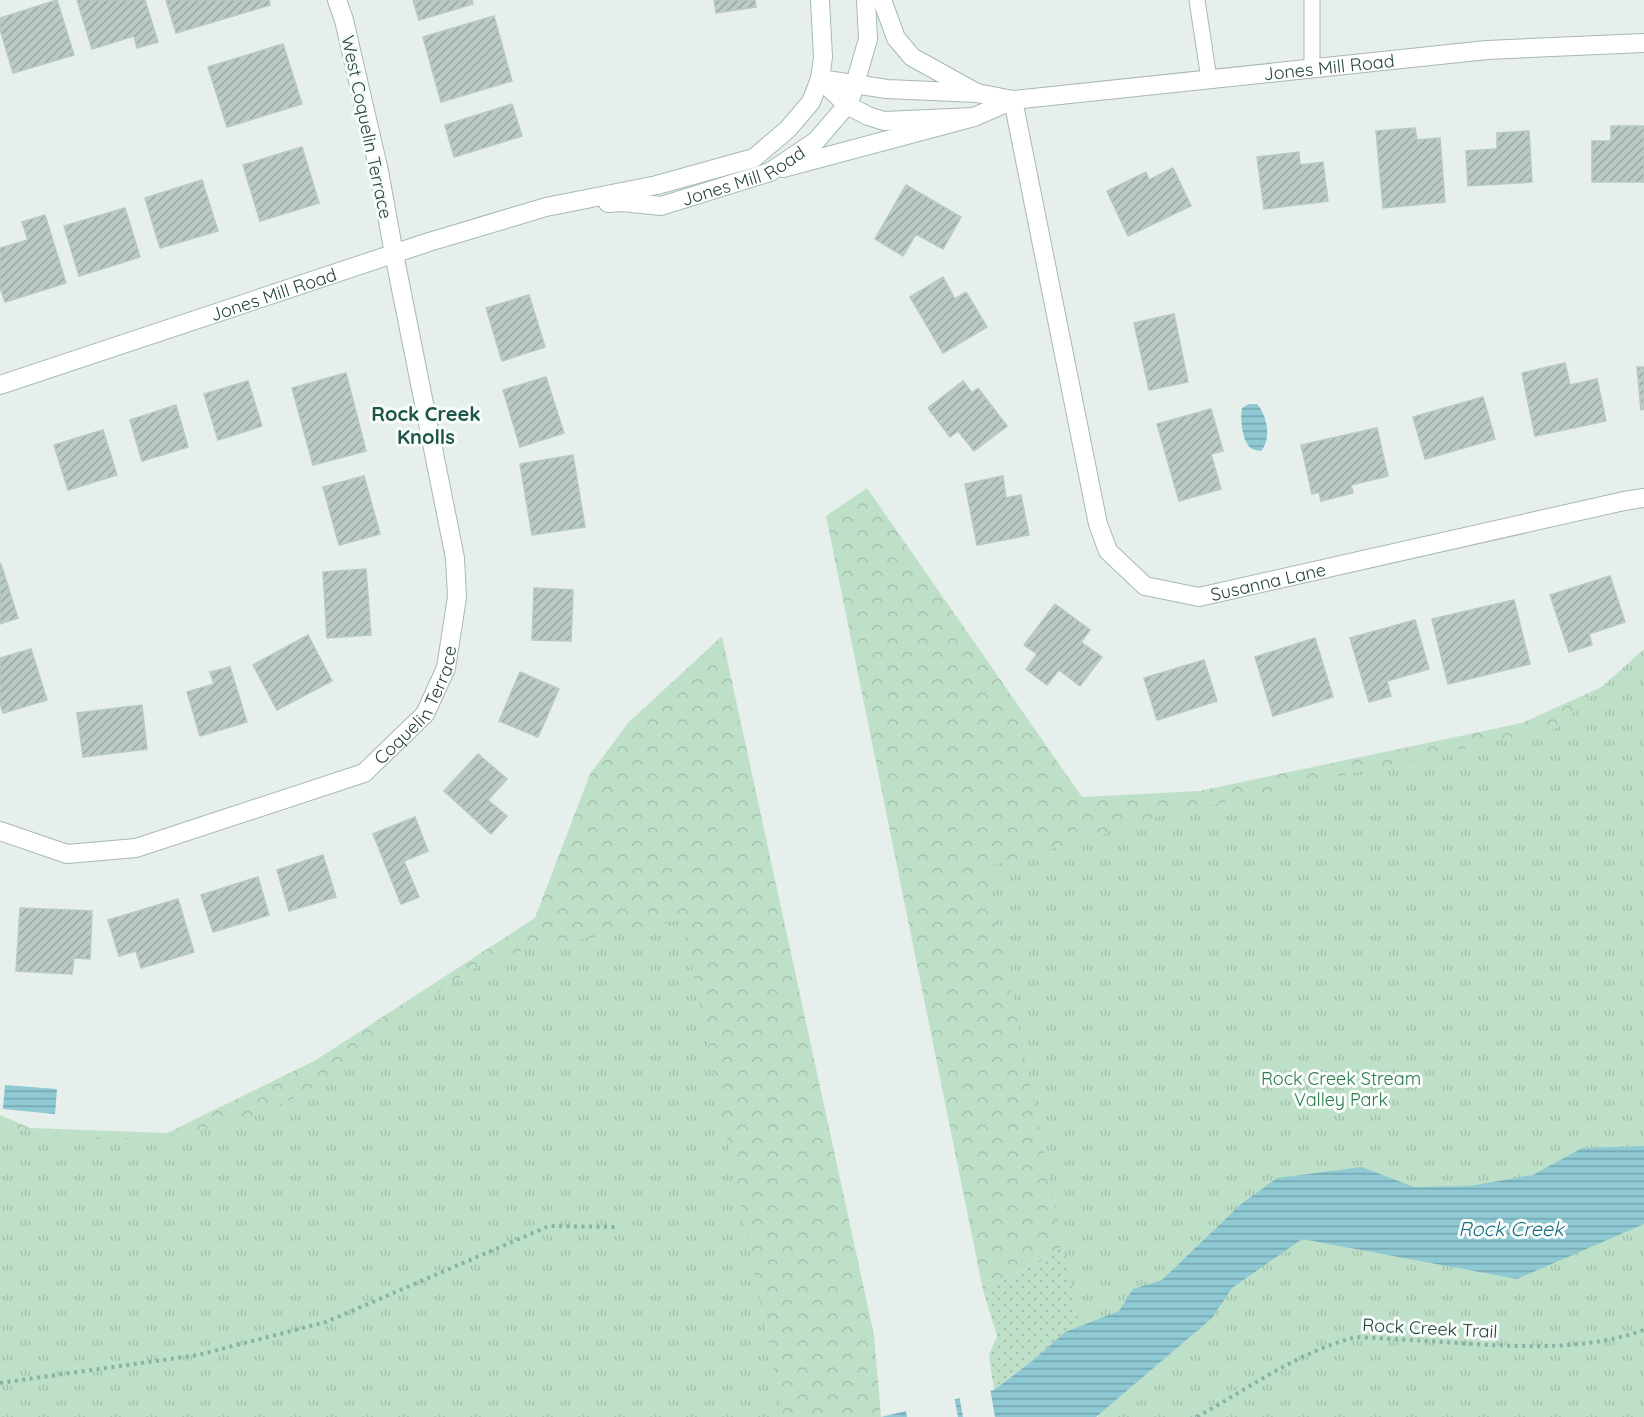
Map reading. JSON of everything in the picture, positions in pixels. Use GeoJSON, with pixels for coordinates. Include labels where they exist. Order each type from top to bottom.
{"type":"FeatureCollection","features":[{"type":"Feature","properties":{"kind":"street","name":"West Coquelin Terrace"},"geometry":{"type":"LineString","coordinates":[[337,0],[344,20],[379,171],[394,254]]}},
{"type":"Feature","properties":{"kind":"street"},"geometry":{"type":"LineString","coordinates":[[820,0],[824,57],[820,79]]}},
{"type":"Feature","properties":{"kind":"street"},"geometry":{"type":"LineString","coordinates":[[851,94],[868,39],[866,0]]}},
{"type":"Feature","properties":{"kind":"street"},"geometry":{"type":"LineString","coordinates":[[882,0],[896,38],[912,57],[977,93]]}},
{"type":"Feature","properties":{"kind":"street","name":"Jones Mill Road"},"geometry":{"type":"LineString","coordinates":[[546,207],[622,202],[661,206],[770,172],[816,141],[851,94],[887,89],[977,93],[1013,100],[1487,50],[1644,43]]}},
{"type":"Feature","properties":{"kind":"street","name":"Jones Mill Road"},"geometry":{"type":"LineString","coordinates":[[0,385],[394,254],[546,207],[657,185],[754,158],[788,129],[811,102],[820,79],[851,94],[868,116],[884,121],[974,117],[1013,100]]}},
{"type":"Feature","properties":{"kind":"street","name":"Susanna Lane"},"geometry":{"type":"LineString","coordinates":[[1013,100],[1098,524],[1108,551],[1145,586],[1199,597],[1644,498]]}},
{"type":"Feature","properties":{"kind":"street"},"geometry":{"type":"LineString","coordinates":[[770,172],[974,117]]}},
{"type":"Feature","properties":{"kind":"street","name":"Coquelin Terrace"},"geometry":{"type":"LineString","coordinates":[[0,831],[67,854],[136,848],[364,773],[425,714],[446,668],[458,597],[455,558],[394,254]]}},
{"type":"Feature","properties":{"kind":"lane"},"geometry":{"type":"LineString","coordinates":[[1197,0],[1209,79]]}},
{"type":"Feature","properties":{"kind":"lane"},"geometry":{"type":"LineString","coordinates":[[1312,0],[1312,68]]}},
{"type":"Feature","properties":{"kind":"path"},"geometry":{"type":"LineString","coordinates":[[0,1383],[198,1355],[326,1322],[549,1226],[619,1227]]}},
{"type":"Feature","properties":{"kind":"path","name":"Rock Creek Trail"},"geometry":{"type":"LineString","coordinates":[[1197,1417],[1305,1354],[1331,1343],[1356,1337],[1535,1347],[1583,1345],[1644,1330]]}},
{"type":"Feature","properties":{"kind":"green space"},"geometry":{"type":"Polygon","coordinates":[[[867,488],[1082,797],[1199,791],[1522,723],[1644,668],[1274,1096],[1039,1262],[983,1290],[826,516],[867,488]]]}},
{"type":"Feature","properties":{"kind":"green space"},"geometry":{"type":"Polygon","coordinates":[[[722,636],[874,1335],[881,1417],[0,1417],[0,1115],[30,1128],[167,1133],[316,1060],[535,918],[590,774],[628,723],[722,636]]]}},
{"type":"Feature","properties":{"kind":"green space","name":"Rock Creek Stream Valley Park"},"geometry":{"type":"Polygon","coordinates":[[[1644,649],[1644,1417],[1098,1417],[986,867],[1102,835],[1122,825],[1556,728],[1644,649]]]}},
{"type":"Feature","properties":{"kind":"green space"},"geometry":{"type":"Polygon","coordinates":[[[682,920],[784,1417],[0,1417],[0,1124],[35,1132],[107,1139],[179,1134],[214,1127],[283,1103],[334,1077],[431,998],[483,964],[526,949],[682,920]]]}},
{"type":"Feature","properties":{"kind":"green space"},"geometry":{"type":"Polygon","coordinates":[[[1274,1096],[1085,1325],[1065,1332],[994,1390],[989,1355],[997,1336],[983,1290],[1039,1262],[1274,1096]]]}},
{"type":"Feature","properties":{"kind":"water"},"geometry":{"type":"Polygon","coordinates":[[[1249,404],[1257,404],[1266,421],[1266,440],[1261,451],[1249,447],[1243,432],[1242,408],[1249,404]]]}},
{"type":"Feature","properties":{"kind":"water"},"geometry":{"type":"Polygon","coordinates":[[[5,1085],[57,1089],[55,1114],[3,1109],[5,1085]]]}},
{"type":"Feature","properties":{"kind":"water","name":"Rock Creek"},"geometry":{"type":"Polygon","coordinates":[[[1644,1146],[1644,1224],[1517,1279],[1302,1239],[1232,1288],[1212,1318],[1096,1417],[881,1417],[994,1390],[1065,1332],[1119,1311],[1133,1289],[1162,1280],[1240,1205],[1277,1178],[1362,1167],[1414,1187],[1469,1186],[1533,1175],[1582,1148],[1644,1146]]]}},
{"type":"Feature","properties":{"kind":"pier"},"geometry":{"type":"Polygon","coordinates":[[[990,1388],[995,1417],[963,1417],[959,1395],[990,1388]]]}},
{"type":"Feature","properties":{"kind":"pier"},"geometry":{"type":"Polygon","coordinates":[[[954,1396],[958,1417],[907,1417],[905,1407],[954,1396]]]}},
{"type":"Feature","properties":{"kind":"building"},"geometry":{"type":"Polygon","coordinates":[[[57,0],[74,55],[13,73],[0,29],[0,18],[57,0]]]}},
{"type":"Feature","properties":{"kind":"building"},"geometry":{"type":"Polygon","coordinates":[[[77,0],[145,0],[158,42],[137,48],[134,36],[92,49],[77,0]]]}},
{"type":"Feature","properties":{"kind":"building"},"geometry":{"type":"Polygon","coordinates":[[[166,0],[269,0],[270,5],[176,33],[166,0]]]}},
{"type":"Feature","properties":{"kind":"building"},"geometry":{"type":"Polygon","coordinates":[[[413,0],[472,0],[473,4],[419,20],[413,0]]]}},
{"type":"Feature","properties":{"kind":"building"},"geometry":{"type":"Polygon","coordinates":[[[714,0],[755,0],[756,7],[716,13],[714,0]]]}},
{"type":"Feature","properties":{"kind":"building"},"geometry":{"type":"Polygon","coordinates":[[[494,16],[512,81],[441,102],[423,37],[494,16]]]}},
{"type":"Feature","properties":{"kind":"building"},"geometry":{"type":"Polygon","coordinates":[[[283,44],[302,104],[227,127],[208,67],[283,44]]]}},
{"type":"Feature","properties":{"kind":"building"},"geometry":{"type":"Polygon","coordinates":[[[512,104],[522,136],[454,157],[445,125],[512,104]]]}},
{"type":"Feature","properties":{"kind":"building"},"geometry":{"type":"Polygon","coordinates":[[[1611,126],[1644,126],[1644,182],[1592,182],[1592,141],[1611,141],[1611,126]]]}},
{"type":"Feature","properties":{"kind":"building"},"geometry":{"type":"Polygon","coordinates":[[[1415,128],[1417,140],[1440,138],[1445,202],[1383,208],[1376,131],[1415,128]]]}},
{"type":"Feature","properties":{"kind":"building"},"geometry":{"type":"Polygon","coordinates":[[[1529,131],[1532,182],[1468,186],[1466,151],[1497,149],[1497,133],[1529,131]]]}},
{"type":"Feature","properties":{"kind":"building"},"geometry":{"type":"Polygon","coordinates":[[[302,147],[319,203],[260,221],[243,165],[302,147]]]}},
{"type":"Feature","properties":{"kind":"building"},"geometry":{"type":"Polygon","coordinates":[[[1299,152],[1300,165],[1323,162],[1328,201],[1264,209],[1257,157],[1299,152]]]}},
{"type":"Feature","properties":{"kind":"building"},"geometry":{"type":"Polygon","coordinates":[[[1173,168],[1191,206],[1128,236],[1107,191],[1146,172],[1149,180],[1173,168]]]}},
{"type":"Feature","properties":{"kind":"building"},"geometry":{"type":"Polygon","coordinates":[[[202,180],[218,231],[160,248],[145,198],[202,180]]]}},
{"type":"Feature","properties":{"kind":"building"},"geometry":{"type":"Polygon","coordinates":[[[906,185],[961,217],[943,249],[916,234],[903,256],[875,239],[906,185]]]}},
{"type":"Feature","properties":{"kind":"building"},"geometry":{"type":"Polygon","coordinates":[[[125,208],[140,257],[79,276],[64,226],[125,208]]]}},
{"type":"Feature","properties":{"kind":"building"},"geometry":{"type":"Polygon","coordinates":[[[45,215],[66,283],[5,302],[0,287],[0,248],[28,240],[22,222],[45,215]]]}},
{"type":"Feature","properties":{"kind":"building"},"geometry":{"type":"Polygon","coordinates":[[[943,277],[955,299],[966,292],[987,327],[943,353],[910,297],[943,277]]]}},
{"type":"Feature","properties":{"kind":"building"},"geometry":{"type":"Polygon","coordinates":[[[529,295],[545,347],[502,361],[486,308],[529,295]]]}},
{"type":"Feature","properties":{"kind":"building"},"geometry":{"type":"Polygon","coordinates":[[[1174,314],[1188,382],[1149,390],[1134,323],[1174,314]]]}},
{"type":"Feature","properties":{"kind":"building"},"geometry":{"type":"Polygon","coordinates":[[[1565,363],[1570,385],[1597,379],[1606,421],[1535,436],[1522,373],[1565,363]]]}},
{"type":"Feature","properties":{"kind":"building"},"geometry":{"type":"Polygon","coordinates":[[[1637,367],[1644,367],[1644,409],[1641,410],[1637,367]]]}},
{"type":"Feature","properties":{"kind":"building"},"geometry":{"type":"Polygon","coordinates":[[[346,373],[366,451],[313,465],[292,388],[346,373]]]}},
{"type":"Feature","properties":{"kind":"building"},"geometry":{"type":"Polygon","coordinates":[[[546,377],[564,433],[520,447],[503,390],[546,377]]]}},
{"type":"Feature","properties":{"kind":"building"},"geometry":{"type":"Polygon","coordinates":[[[248,381],[262,426],[218,440],[204,394],[248,381]]]}},
{"type":"Feature","properties":{"kind":"building"},"geometry":{"type":"Polygon","coordinates":[[[963,381],[972,393],[978,388],[1007,426],[974,451],[958,431],[950,437],[928,408],[963,381]]]}},
{"type":"Feature","properties":{"kind":"building"},"geometry":{"type":"Polygon","coordinates":[[[1483,397],[1495,439],[1425,459],[1413,417],[1483,397]]]}},
{"type":"Feature","properties":{"kind":"building"},"geometry":{"type":"Polygon","coordinates":[[[176,405],[188,447],[142,461],[130,420],[176,405]]]}},
{"type":"Feature","properties":{"kind":"building"},"geometry":{"type":"Polygon","coordinates":[[[1211,409],[1223,451],[1211,454],[1221,489],[1179,501],[1157,424],[1211,409]]]}},
{"type":"Feature","properties":{"kind":"building"},"geometry":{"type":"Polygon","coordinates":[[[1377,428],[1388,476],[1351,485],[1353,493],[1321,501],[1319,492],[1312,494],[1301,445],[1377,428]]]}},
{"type":"Feature","properties":{"kind":"building"},"geometry":{"type":"Polygon","coordinates":[[[103,430],[117,475],[68,490],[54,445],[103,430]]]}},
{"type":"Feature","properties":{"kind":"building"},"geometry":{"type":"Polygon","coordinates":[[[573,455],[585,527],[532,535],[520,464],[573,455]]]}},
{"type":"Feature","properties":{"kind":"building"},"geometry":{"type":"Polygon","coordinates":[[[364,476],[380,534],[339,545],[323,487],[364,476]]]}},
{"type":"Feature","properties":{"kind":"building"},"geometry":{"type":"Polygon","coordinates":[[[1003,476],[1006,498],[1021,495],[1029,535],[977,545],[965,484],[1003,476]]]}},
{"type":"Feature","properties":{"kind":"building"},"geometry":{"type":"Polygon","coordinates":[[[0,565],[18,618],[0,624],[0,565]]]}},
{"type":"Feature","properties":{"kind":"building"},"geometry":{"type":"Polygon","coordinates":[[[366,569],[371,635],[327,638],[323,572],[366,569]]]}},
{"type":"Feature","properties":{"kind":"building"},"geometry":{"type":"Polygon","coordinates":[[[1610,576],[1625,622],[1589,634],[1592,645],[1569,652],[1550,595],[1610,576]]]}},
{"type":"Feature","properties":{"kind":"building"},"geometry":{"type":"Polygon","coordinates":[[[534,588],[573,590],[571,641],[532,640],[534,588]]]}},
{"type":"Feature","properties":{"kind":"building"},"geometry":{"type":"Polygon","coordinates":[[[1514,600],[1530,664],[1448,684],[1432,619],[1514,600]]]}},
{"type":"Feature","properties":{"kind":"building"},"geometry":{"type":"Polygon","coordinates":[[[1055,604],[1090,630],[1081,642],[1102,657],[1080,686],[1059,670],[1047,685],[1026,669],[1037,654],[1024,645],[1055,604]]]}},
{"type":"Feature","properties":{"kind":"building"},"geometry":{"type":"Polygon","coordinates":[[[1415,620],[1429,669],[1387,681],[1391,696],[1369,702],[1350,638],[1415,620]]]}},
{"type":"Feature","properties":{"kind":"building"},"geometry":{"type":"Polygon","coordinates":[[[308,635],[332,681],[277,710],[253,665],[308,635]]]}},
{"type":"Feature","properties":{"kind":"building"},"geometry":{"type":"Polygon","coordinates":[[[1315,638],[1333,697],[1273,716],[1255,657],[1315,638]]]}},
{"type":"Feature","properties":{"kind":"building"},"geometry":{"type":"Polygon","coordinates":[[[31,649],[47,700],[3,713],[0,704],[0,658],[31,649]]]}},
{"type":"Feature","properties":{"kind":"building"},"geometry":{"type":"Polygon","coordinates":[[[1204,660],[1217,701],[1157,720],[1144,678],[1204,660]]]}},
{"type":"Feature","properties":{"kind":"building"},"geometry":{"type":"Polygon","coordinates":[[[230,667],[247,722],[200,736],[187,692],[214,684],[210,672],[230,667]]]}},
{"type":"Feature","properties":{"kind":"building"},"geometry":{"type":"Polygon","coordinates":[[[520,672],[559,689],[538,737],[499,721],[520,672]]]}},
{"type":"Feature","properties":{"kind":"building"},"geometry":{"type":"Polygon","coordinates":[[[142,705],[147,749],[83,757],[77,713],[142,705]]]}},
{"type":"Feature","properties":{"kind":"building"},"geometry":{"type":"Polygon","coordinates":[[[478,754],[507,779],[488,800],[507,816],[491,834],[444,791],[478,754]]]}},
{"type":"Feature","properties":{"kind":"building"},"geometry":{"type":"Polygon","coordinates":[[[415,817],[428,851],[404,861],[419,897],[401,904],[373,834],[415,817]]]}},
{"type":"Feature","properties":{"kind":"building"},"geometry":{"type":"Polygon","coordinates":[[[323,855],[336,897],[289,911],[277,870],[323,855]]]}},
{"type":"Feature","properties":{"kind":"building"},"geometry":{"type":"Polygon","coordinates":[[[258,877],[269,915],[213,932],[201,895],[258,877]]]}},
{"type":"Feature","properties":{"kind":"building"},"geometry":{"type":"Polygon","coordinates":[[[178,899],[194,952],[141,968],[136,951],[119,956],[108,920],[178,899]]]}},
{"type":"Feature","properties":{"kind":"building"},"geometry":{"type":"Polygon","coordinates":[[[20,908],[92,911],[90,959],[74,958],[72,974],[16,971],[20,908]]]}},
{"type":"Feature","properties":{"kind":"district","name":"Rock Creek Knolls"},"geometry":{"type":"Point","coordinates":[426,424]}}]}
